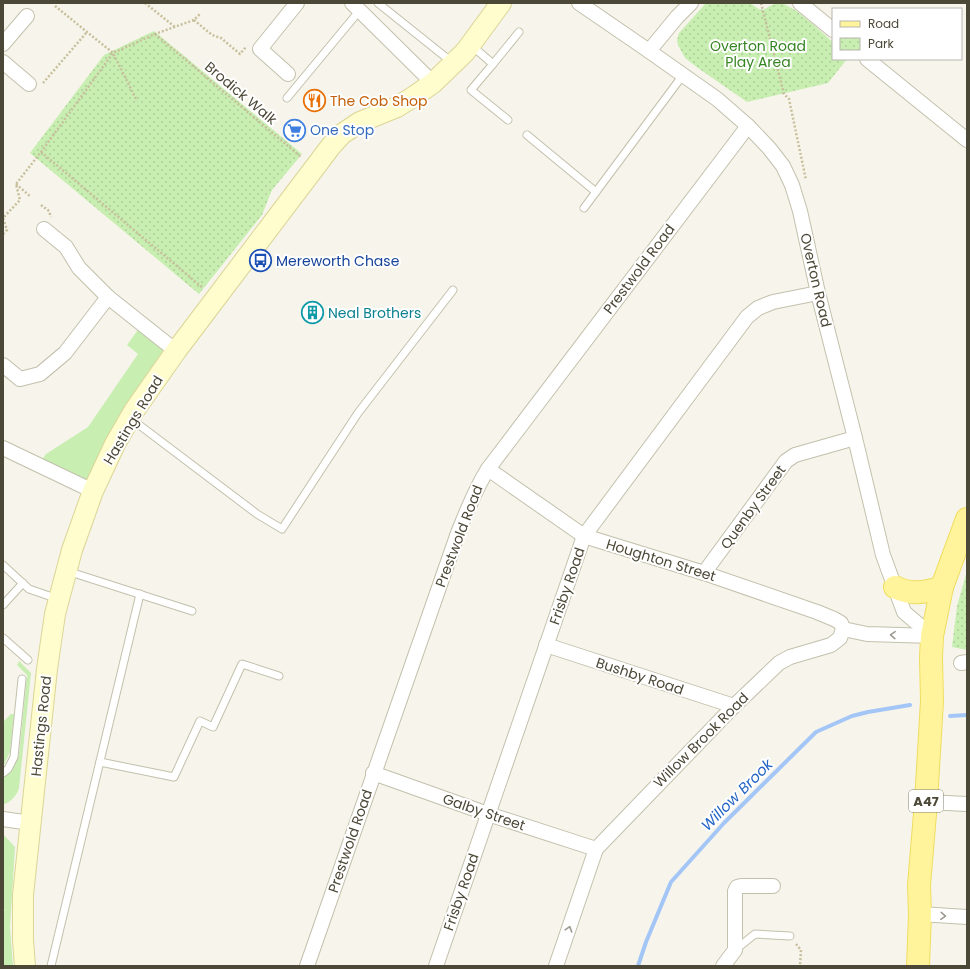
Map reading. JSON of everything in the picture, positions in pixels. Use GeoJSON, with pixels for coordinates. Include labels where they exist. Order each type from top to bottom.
{"type":"FeatureCollection","features":[{"type":"Feature","properties":{"kind":"main road","name":"A47"},"geometry":{"type":"LineString","coordinates":[[918,966],[920,914],[919,885],[932,701],[932,636],[942,587],[967,519]]}},
{"type":"Feature","properties":{"kind":"main road"},"geometry":{"type":"LineString","coordinates":[[895,587],[902,591],[911,593],[942,587]]}},
{"type":"Feature","properties":{"kind":"street"},"geometry":{"type":"LineString","coordinates":[[288,74],[260,49],[297,3]]}},
{"type":"Feature","properties":{"kind":"street","name":"Hastings Road"},"geometry":{"type":"LineString","coordinates":[[25,966],[23,940],[23,895],[46,669],[55,614],[72,550],[93,491],[115,444],[130,418],[176,351],[215,297],[330,146],[342,134],[360,122],[397,107],[433,83],[454,64],[501,3]]}},
{"type":"Feature","properties":{"kind":"street","name":"Overton Road"},"geometry":{"type":"LineString","coordinates":[[580,3],[589,11],[650,51],[717,99],[748,126],[769,148],[783,166],[792,185],[800,211],[818,293],[856,438],[882,555],[904,612],[932,636]]}},
{"type":"Feature","properties":{"kind":"street"},"geometry":{"type":"LineString","coordinates":[[650,51],[677,17],[691,3]]}},
{"type":"Feature","properties":{"kind":"street"},"geometry":{"type":"LineString","coordinates":[[800,3],[832,29]]}},
{"type":"Feature","properties":{"kind":"street"},"geometry":{"type":"LineString","coordinates":[[356,7],[433,83]]}},
{"type":"Feature","properties":{"kind":"street"},"geometry":{"type":"LineString","coordinates":[[3,44],[27,16]]}},
{"type":"Feature","properties":{"kind":"street"},"geometry":{"type":"LineString","coordinates":[[869,60],[967,140]]}},
{"type":"Feature","properties":{"kind":"street"},"geometry":{"type":"LineString","coordinates":[[3,62],[29,84]]}},
{"type":"Feature","properties":{"kind":"street","name":"Prestwold Road"},"geometry":{"type":"LineString","coordinates":[[307,966],[373,773],[471,499],[488,469],[748,126]]}},
{"type":"Feature","properties":{"kind":"street"},"geometry":{"type":"LineString","coordinates":[[44,229],[66,247],[79,268],[108,297],[176,351]]}},
{"type":"Feature","properties":{"kind":"street","name":"Frisby Road"},"geometry":{"type":"LineString","coordinates":[[436,966],[584,536],[747,317],[758,308],[773,302],[818,293]]}},
{"type":"Feature","properties":{"kind":"street"},"geometry":{"type":"LineString","coordinates":[[3,364],[20,379],[40,374],[65,353],[108,297]]}},
{"type":"Feature","properties":{"kind":"street","name":"Quenby Street"},"geometry":{"type":"LineString","coordinates":[[704,573],[786,461],[795,455],[856,438]]}},
{"type":"Feature","properties":{"kind":"street"},"geometry":{"type":"LineString","coordinates":[[3,448],[93,491]]}},
{"type":"Feature","properties":{"kind":"street","name":"Houghton Street"},"geometry":{"type":"LineString","coordinates":[[488,469],[584,536],[704,573],[817,612],[841,623],[843,629]]}},
{"type":"Feature","properties":{"kind":"street"},"geometry":{"type":"LineString","coordinates":[[843,629],[867,634],[932,636]]}},
{"type":"Feature","properties":{"kind":"street","name":"Willow Brook Road"},"geometry":{"type":"LineString","coordinates":[[556,966],[596,849],[734,706],[779,663],[790,657],[831,645],[840,638],[843,629]]}},
{"type":"Feature","properties":{"kind":"street","name":"Bushby Road"},"geometry":{"type":"LineString","coordinates":[[546,645],[734,706]]}},
{"type":"Feature","properties":{"kind":"street","name":"Galby Street"},"geometry":{"type":"LineString","coordinates":[[373,773],[488,814],[596,849]]}},
{"type":"Feature","properties":{"kind":"street"},"geometry":{"type":"LineString","coordinates":[[926,802],[967,804]]}},
{"type":"Feature","properties":{"kind":"street"},"geometry":{"type":"LineString","coordinates":[[3,819],[30,823]]}},
{"type":"Feature","properties":{"kind":"street"},"geometry":{"type":"LineString","coordinates":[[723,966],[735,950],[735,891],[737,887],[773,886]]}},
{"type":"Feature","properties":{"kind":"street"},"geometry":{"type":"LineString","coordinates":[[920,914],[967,918]]}},
{"type":"Feature","properties":{"kind":"lane"},"geometry":{"type":"LineString","coordinates":[[378,3],[454,64]]}},
{"type":"Feature","properties":{"kind":"lane"},"geometry":{"type":"LineString","coordinates":[[287,98],[356,7]]}},
{"type":"Feature","properties":{"kind":"lane"},"geometry":{"type":"LineString","coordinates":[[508,120],[472,90],[519,32]]}},
{"type":"Feature","properties":{"kind":"lane"},"geometry":{"type":"LineString","coordinates":[[470,45],[493,64]]}},
{"type":"Feature","properties":{"kind":"lane"},"geometry":{"type":"LineString","coordinates":[[584,208],[683,75]]}},
{"type":"Feature","properties":{"kind":"lane"},"geometry":{"type":"LineString","coordinates":[[527,136],[596,192]]}},
{"type":"Feature","properties":{"kind":"lane"},"geometry":{"type":"LineString","coordinates":[[130,418],[257,514],[282,529],[358,413],[453,290]]}},
{"type":"Feature","properties":{"kind":"lane"},"geometry":{"type":"LineString","coordinates":[[3,565],[29,589],[58,599]]}},
{"type":"Feature","properties":{"kind":"lane"},"geometry":{"type":"LineString","coordinates":[[66,570],[192,611]]}},
{"type":"Feature","properties":{"kind":"lane"},"geometry":{"type":"LineString","coordinates":[[3,605],[23,583]]}},
{"type":"Feature","properties":{"kind":"lane"},"geometry":{"type":"LineString","coordinates":[[51,966],[140,594]]}},
{"type":"Feature","properties":{"kind":"lane"},"geometry":{"type":"LineString","coordinates":[[3,638],[28,660]]}},
{"type":"Feature","properties":{"kind":"lane"},"geometry":{"type":"LineString","coordinates":[[100,762],[174,778],[200,721],[213,727],[242,664],[278,676]]}},
{"type":"Feature","properties":{"kind":"lane"},"geometry":{"type":"LineString","coordinates":[[3,773],[8,769],[14,757],[22,679]]}},
{"type":"Feature","properties":{"kind":"lane"},"geometry":{"type":"LineString","coordinates":[[735,950],[755,934],[790,936]]}},
{"type":"Feature","properties":{"kind":"path"},"geometry":{"type":"LineString","coordinates":[[145,3],[175,27]]}},
{"type":"Feature","properties":{"kind":"path"},"geometry":{"type":"LineString","coordinates":[[762,3],[784,94],[789,99],[806,182]]}},
{"type":"Feature","properties":{"kind":"path"},"geometry":{"type":"LineString","coordinates":[[55,6],[113,53],[137,101]]}},
{"type":"Feature","properties":{"kind":"path"},"geometry":{"type":"LineString","coordinates":[[16,184],[113,53],[155,34],[194,20],[200,14]]}},
{"type":"Feature","properties":{"kind":"path"},"geometry":{"type":"LineString","coordinates":[[194,20],[212,35],[221,38],[240,54],[248,44],[260,49]]}},
{"type":"Feature","properties":{"kind":"path"},"geometry":{"type":"LineString","coordinates":[[29,84],[37,89],[87,32]]}},
{"type":"Feature","properties":{"kind":"path","name":"Brodick Walk"},"geometry":{"type":"LineString","coordinates":[[155,34],[314,168]]}},
{"type":"Feature","properties":{"kind":"path"},"geometry":{"type":"LineString","coordinates":[[41,152],[215,297]]}},
{"type":"Feature","properties":{"kind":"path"},"geometry":{"type":"LineString","coordinates":[[16,184],[31,197]]}},
{"type":"Feature","properties":{"kind":"path"},"geometry":{"type":"LineString","coordinates":[[3,234],[7,230],[3,218],[20,200],[16,184]]}},
{"type":"Feature","properties":{"kind":"path"},"geometry":{"type":"LineString","coordinates":[[790,936],[801,950],[800,966]]}},
{"type":"Feature","properties":{"kind":"green space","name":"Overton Road Play Area"},"geometry":{"type":"Polygon","coordinates":[[[706,3],[750,3],[763,10],[775,4],[783,4],[789,6],[802,15],[832,41],[832,60],[846,60],[828,83],[747,102],[685,58],[678,45],[677,40],[679,33],[706,3]]]}},
{"type":"Feature","properties":{"kind":"green space"},"geometry":{"type":"Polygon","coordinates":[[[154,31],[302,154],[272,190],[262,215],[199,294],[30,153],[104,55],[154,31]]]}},
{"type":"Feature","properties":{"kind":"green space"},"geometry":{"type":"Polygon","coordinates":[[[140,327],[176,351],[93,491],[38,465],[46,454],[88,427],[138,354],[127,345],[140,327]]]}},
{"type":"Feature","properties":{"kind":"green space"},"geometry":{"type":"Polygon","coordinates":[[[967,571],[967,650],[952,647],[957,606],[967,571]]]}},
{"type":"Feature","properties":{"kind":"green space"},"geometry":{"type":"Polygon","coordinates":[[[19,661],[31,673],[19,788],[17,794],[3,805],[3,779],[15,764],[19,755],[27,675],[17,665],[19,661]]]}},
{"type":"Feature","properties":{"kind":"green space"},"geometry":{"type":"Polygon","coordinates":[[[11,714],[14,714],[10,752],[3,767],[3,722],[11,714]]]}},
{"type":"Feature","properties":{"kind":"green space"},"geometry":{"type":"Polygon","coordinates":[[[3,834],[15,847],[10,927],[13,966],[3,966],[3,913],[5,910],[3,908],[3,834]]]}},
{"type":"Feature","properties":{"kind":"waterway","name":"Willow Brook"},"geometry":{"type":"LineString","coordinates":[[638,966],[646,942],[671,882],[724,823],[816,732],[852,716],[910,705]]}},
{"type":"Feature","properties":{"kind":"waterway","name":"Willow Brook"},"geometry":{"type":"LineString","coordinates":[[950,716],[967,715]]}},
{"type":"Feature","properties":{"kind":"place","name":"The Cob Shop"},"geometry":{"type":"Point","coordinates":[314,101]}},
{"type":"Feature","properties":{"kind":"place","name":"One Stop"},"geometry":{"type":"Point","coordinates":[294,130]}},
{"type":"Feature","properties":{"kind":"place","name":"Mereworth Chase"},"geometry":{"type":"Point","coordinates":[261,261]}},
{"type":"Feature","properties":{"kind":"place","name":"Neal Brothers"},"geometry":{"type":"Point","coordinates":[313,313]}}]}
